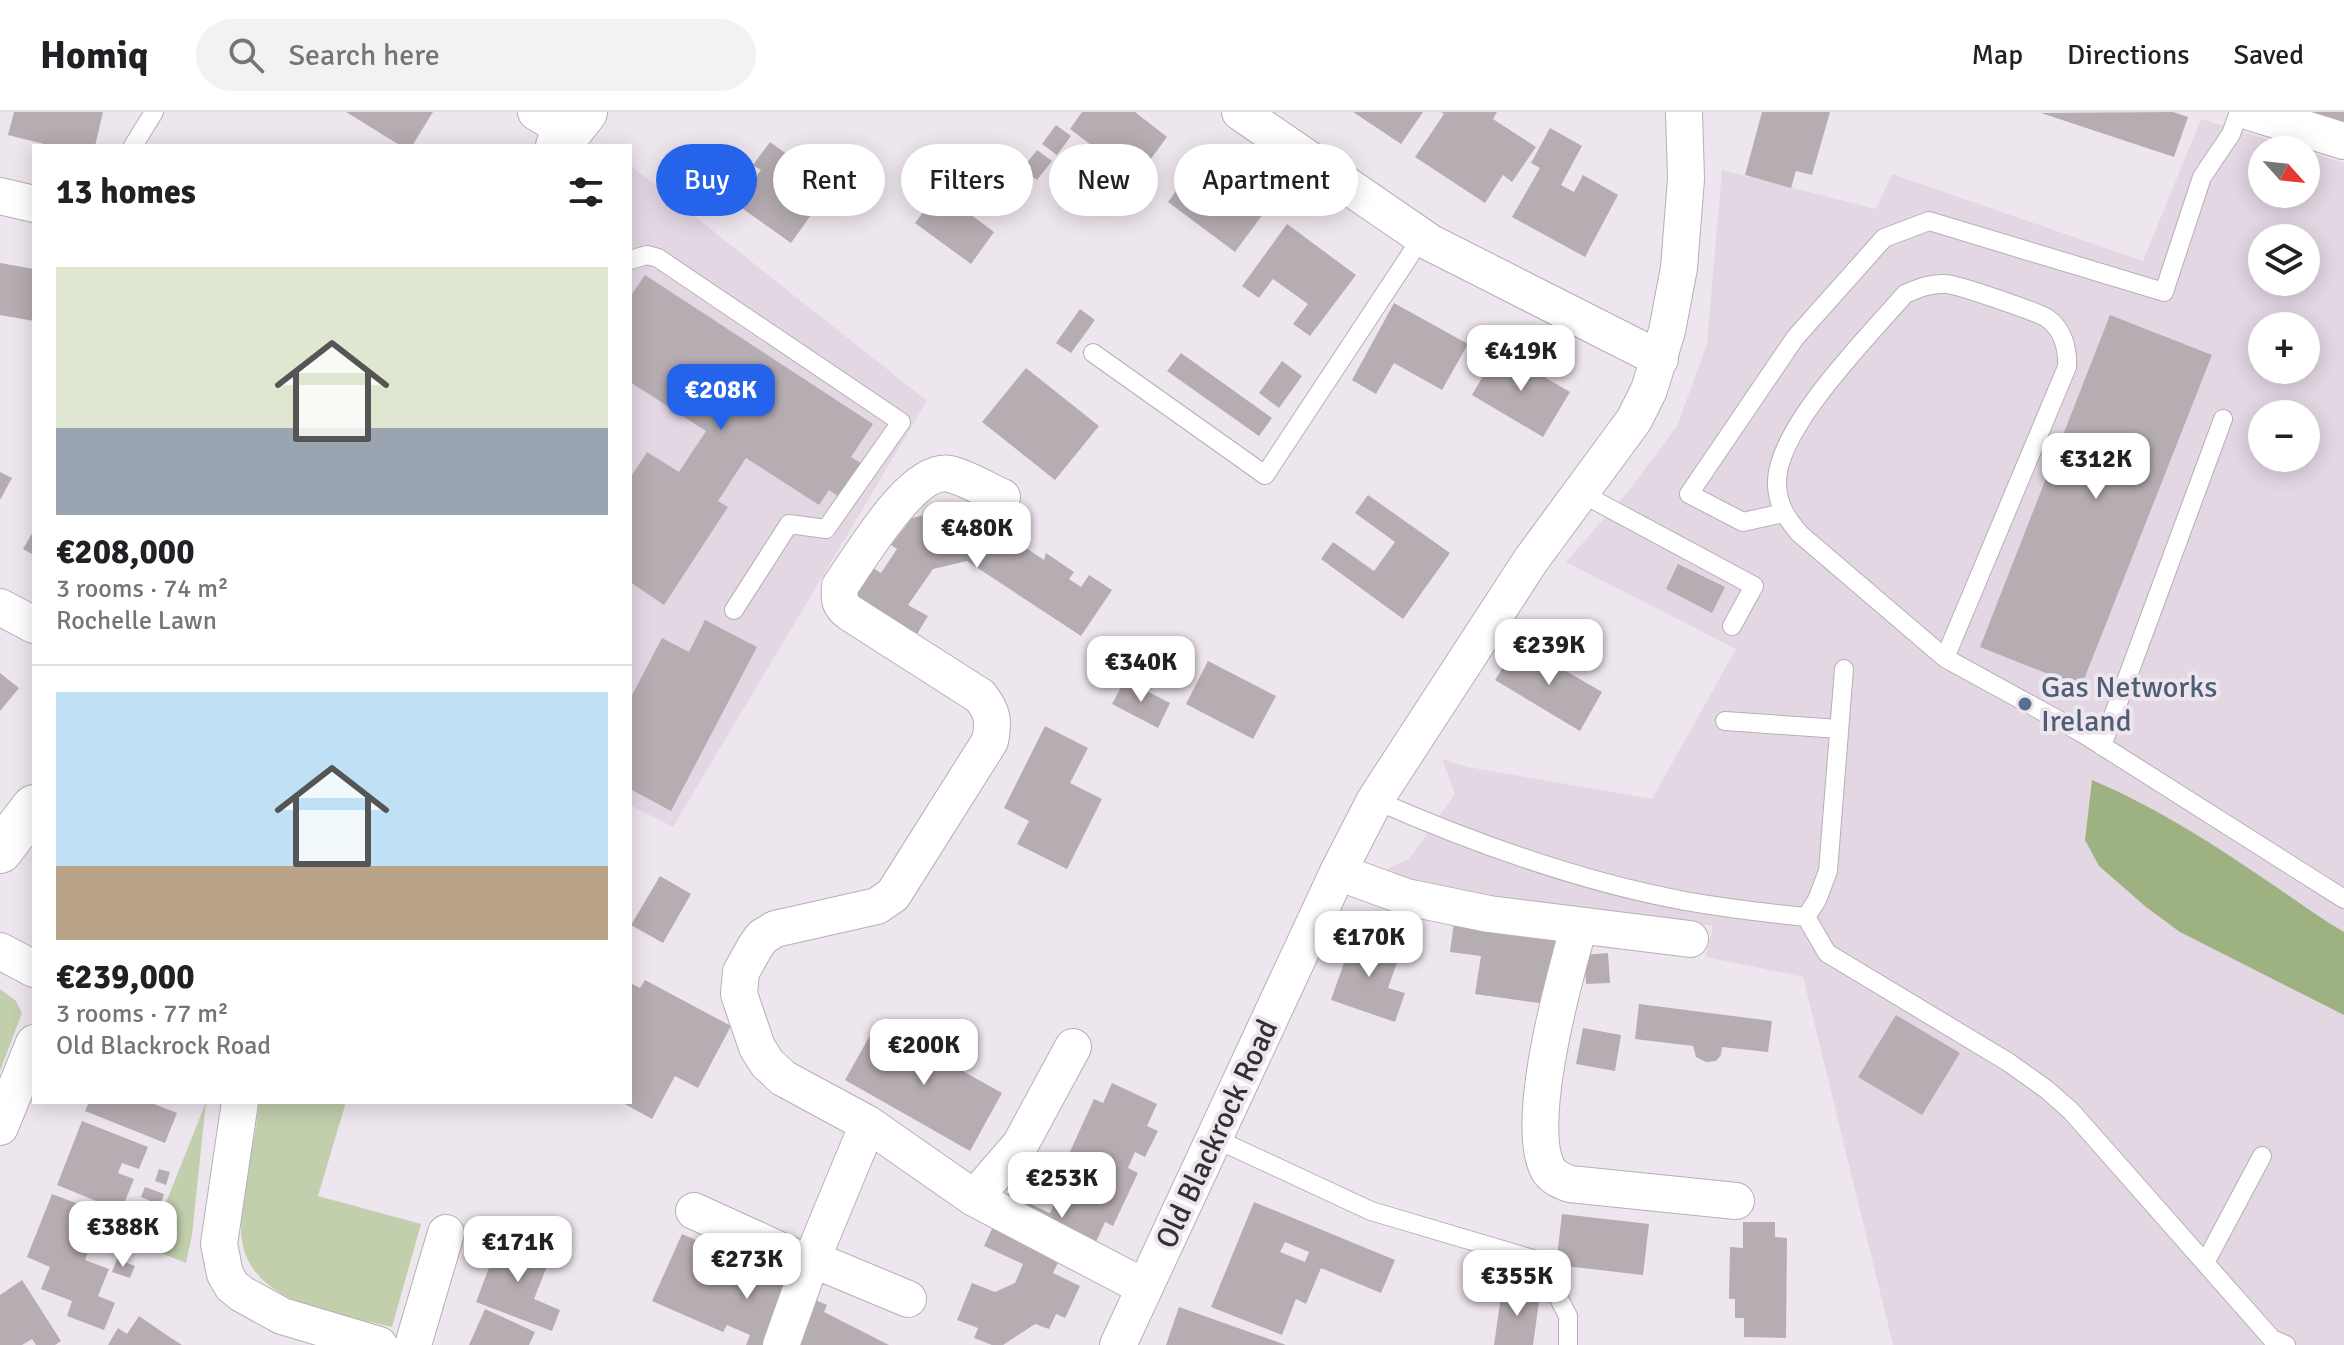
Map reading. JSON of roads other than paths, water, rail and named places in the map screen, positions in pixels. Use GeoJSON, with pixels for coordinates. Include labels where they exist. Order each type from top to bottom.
{"type":"FeatureCollection","features":[{"type":"Feature","properties":{"kind":"main road"},"geometry":{"type":"LineString","coordinates":[[0,851],[32,810]]}},
{"type":"Feature","properties":{"kind":"street"},"geometry":{"type":"LineString","coordinates":[[1240,112],[1422,237],[1660,359]]}},
{"type":"Feature","properties":{"kind":"street","name":"Old Blackrock Road"},"geometry":{"type":"LineString","coordinates":[[1118,1345],[1338,872],[1375,800],[1531,560],[1634,420],[1649,390],[1674,303],[1683,233],[1686,179],[1684,112]]}},
{"type":"Feature","properties":{"kind":"street"},"geometry":{"type":"LineString","coordinates":[[2250,112],[2344,141]]}},
{"type":"Feature","properties":{"kind":"street"},"geometry":{"type":"LineString","coordinates":[[0,196],[32,204]]}},
{"type":"Feature","properties":{"kind":"street"},"geometry":{"type":"LineString","coordinates":[[1002,497],[950,474],[937,474],[924,480],[907,493],[840,586],[841,606],[980,696],[992,711],[990,741],[893,895],[877,906],[775,929],[762,937],[741,972],[739,994],[757,1047],[767,1063],[783,1078],[868,1124],[974,1198],[1144,1287]]}},
{"type":"Feature","properties":{"kind":"street"},"geometry":{"type":"LineString","coordinates":[[0,607],[32,624]]}},
{"type":"Feature","properties":{"kind":"street"},"geometry":{"type":"LineString","coordinates":[[1338,872],[1406,897],[1489,914],[1690,939]]}},
{"type":"Feature","properties":{"kind":"street"},"geometry":{"type":"LineString","coordinates":[[1579,926],[1563,982],[1539,1121],[1549,1170],[1558,1179],[1570,1184],[1736,1201]]}},
{"type":"Feature","properties":{"kind":"street"},"geometry":{"type":"LineString","coordinates":[[0,951],[32,968]]}},
{"type":"Feature","properties":{"kind":"street"},"geometry":{"type":"LineString","coordinates":[[974,1198],[1020,1145],[1073,1047]]}},
{"type":"Feature","properties":{"kind":"street"},"geometry":{"type":"LineString","coordinates":[[0,1127],[32,1048]]}},
{"type":"Feature","properties":{"kind":"street"},"geometry":{"type":"LineString","coordinates":[[240,1104],[219,1244],[225,1274],[232,1286],[242,1294],[282,1316],[379,1345]]}},
{"type":"Feature","properties":{"kind":"street"},"geometry":{"type":"LineString","coordinates":[[781,1345],[811,1262],[868,1124]]}},
{"type":"Feature","properties":{"kind":"street"},"geometry":{"type":"LineString","coordinates":[[694,1211],[811,1262],[908,1299]]}},
{"type":"Feature","properties":{"kind":"street"},"geometry":{"type":"LineString","coordinates":[[413,1345],[446,1233]]}},
{"type":"Feature","properties":{"kind":"lane"},"geometry":{"type":"LineString","coordinates":[[134,144],[154,112]]}},
{"type":"Feature","properties":{"kind":"lane"},"geometry":{"type":"LineString","coordinates":[[1783,513],[1743,522],[1689,494],[1795,338],[1884,238],[1929,221],[2164,292],[2202,177],[2231,134],[2239,112]]}},
{"type":"Feature","properties":{"kind":"lane"},"geometry":{"type":"LineString","coordinates":[[1093,353],[1265,475],[1422,237]]}},
{"type":"Feature","properties":{"kind":"lane"},"geometry":{"type":"LineString","coordinates":[[632,259],[647,255],[658,258],[901,422],[826,529],[789,524],[734,610]]}},
{"type":"Feature","properties":{"kind":"lane"},"geometry":{"type":"LineString","coordinates":[[1945,658],[2067,367],[2068,350],[2048,319],[1950,284],[1924,285],[1905,294],[1832,379],[1787,443],[1779,465],[1777,486],[1783,513],[1800,534],[1945,658],[2102,746],[2344,899]]}},
{"type":"Feature","properties":{"kind":"lane"},"geometry":{"type":"LineString","coordinates":[[2102,746],[2223,419]]}},
{"type":"Feature","properties":{"kind":"lane"},"geometry":{"type":"LineString","coordinates":[[1581,493],[1754,586],[1732,626]]}},
{"type":"Feature","properties":{"kind":"lane"},"geometry":{"type":"LineString","coordinates":[[1806,917],[1817,900],[1828,871],[1844,669]]}},
{"type":"Feature","properties":{"kind":"lane"},"geometry":{"type":"LineString","coordinates":[[1725,721],[1839,729]]}},
{"type":"Feature","properties":{"kind":"lane"},"geometry":{"type":"LineString","coordinates":[[1375,800],[1431,825],[1622,886],[1682,900],[1806,917]]}},
{"type":"Feature","properties":{"kind":"lane"},"geometry":{"type":"LineString","coordinates":[[1806,917],[1827,953],[1996,1054],[2071,1111],[2272,1339],[2286,1345]]}},
{"type":"Feature","properties":{"kind":"lane"},"geometry":{"type":"LineString","coordinates":[[1214,1138],[1371,1211],[1533,1259],[1550,1281],[1568,1316],[1568,1345]]}},
{"type":"Feature","properties":{"kind":"lane"},"geometry":{"type":"LineString","coordinates":[[2205,1263],[2262,1156]]}},
{"type":"Feature","properties":{"kind":"place","name":"Gas Networks Ireland"},"geometry":{"type":"Point","coordinates":[2025,704]}}]}
